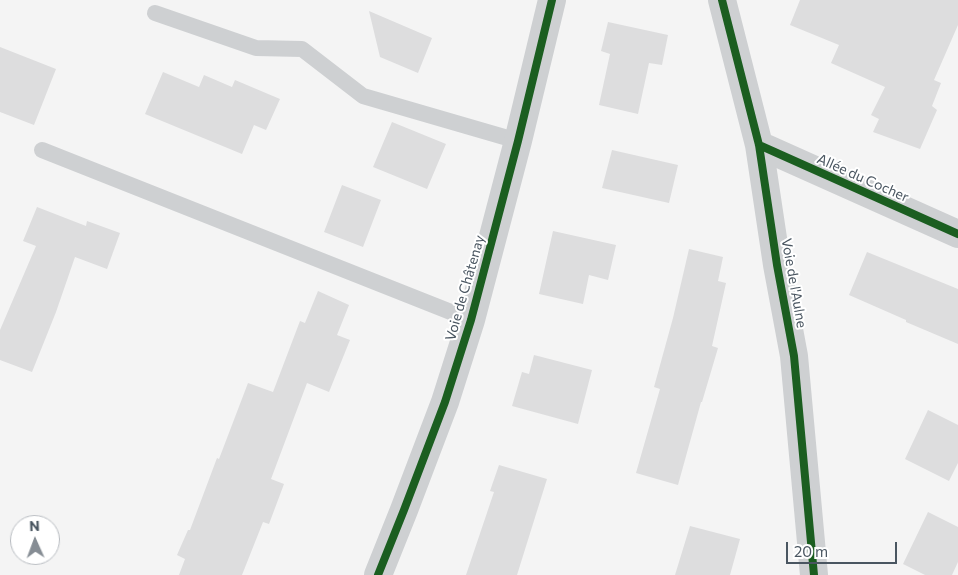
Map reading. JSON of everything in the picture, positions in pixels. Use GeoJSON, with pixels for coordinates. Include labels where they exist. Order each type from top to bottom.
{"type":"FeatureCollection","features":[{"type":"Feature","properties":{"kind":"street","name":"Voie de Châtenay"},"geometry":{"type":"LineString","coordinates":[[378,575],[441,411],[471,320],[518,141],[552,0]]}},
{"type":"Feature","properties":{"kind":"street","name":"Voie de l'Aulne"},"geometry":{"type":"LineString","coordinates":[[722,0],[759,145],[794,356],[814,575]]}},
{"type":"Feature","properties":{"kind":"street","name":"Allée du Cocher"},"geometry":{"type":"LineString","coordinates":[[759,145],[958,234]]}},
{"type":"Feature","properties":{"kind":"lane"},"geometry":{"type":"LineString","coordinates":[[155,13],[256,48],[302,49],[363,96],[518,141]]}},
{"type":"Feature","properties":{"kind":"lane"},"geometry":{"type":"LineString","coordinates":[[42,150],[471,320]]}},
{"type":"Feature","properties":{"kind":"building"},"geometry":{"type":"Polygon","coordinates":[[[800,0],[958,0],[958,25],[934,80],[941,83],[932,106],[937,110],[920,149],[873,132],[879,119],[871,115],[885,87],[831,63],[839,45],[790,25],[800,0]]]}},
{"type":"Feature","properties":{"kind":"building"},"geometry":{"type":"Polygon","coordinates":[[[369,11],[432,38],[418,73],[380,57],[369,11]]]}},
{"type":"Feature","properties":{"kind":"building"},"geometry":{"type":"Polygon","coordinates":[[[608,22],[668,35],[662,65],[649,63],[638,114],[599,105],[610,54],[601,51],[608,22]]]}},
{"type":"Feature","properties":{"kind":"building"},"geometry":{"type":"Polygon","coordinates":[[[0,47],[56,69],[34,125],[0,112],[0,47]]]}},
{"type":"Feature","properties":{"kind":"building"},"geometry":{"type":"Polygon","coordinates":[[[163,72],[199,87],[204,75],[232,87],[235,80],[280,99],[266,130],[254,125],[242,154],[145,114],[163,72]]]}},
{"type":"Feature","properties":{"kind":"building"},"geometry":{"type":"Polygon","coordinates":[[[392,122],[446,144],[427,189],[373,167],[392,122]]]}},
{"type":"Feature","properties":{"kind":"building"},"geometry":{"type":"Polygon","coordinates":[[[612,150],[678,165],[669,203],[602,188],[612,150]]]}},
{"type":"Feature","properties":{"kind":"building"},"geometry":{"type":"Polygon","coordinates":[[[342,185],[381,200],[363,247],[324,232],[342,185]]]}},
{"type":"Feature","properties":{"kind":"building"},"geometry":{"type":"Polygon","coordinates":[[[37,207],[86,226],[87,221],[120,233],[107,269],[75,257],[32,372],[0,360],[0,330],[36,246],[23,241],[37,207]]]}},
{"type":"Feature","properties":{"kind":"building"},"geometry":{"type":"Polygon","coordinates":[[[553,231],[616,245],[608,280],[589,275],[583,304],[539,294],[553,231]]]}},
{"type":"Feature","properties":{"kind":"building"},"geometry":{"type":"Polygon","coordinates":[[[689,249],[723,257],[718,281],[726,283],[712,346],[718,348],[678,485],[636,473],[660,389],[654,387],[689,249]]]}},
{"type":"Feature","properties":{"kind":"building"},"geometry":{"type":"Polygon","coordinates":[[[867,252],[958,289],[958,344],[849,295],[867,252]]]}},
{"type":"Feature","properties":{"kind":"building"},"geometry":{"type":"Polygon","coordinates":[[[318,291],[349,305],[337,335],[350,340],[329,392],[307,383],[271,479],[284,484],[269,524],[263,522],[242,575],[179,575],[185,559],[177,555],[188,530],[190,530],[248,383],[273,392],[300,321],[305,323],[318,291]]]}},
{"type":"Feature","properties":{"kind":"building"},"geometry":{"type":"Polygon","coordinates":[[[534,355],[592,370],[578,424],[512,406],[522,372],[529,374],[534,355]]]}},
{"type":"Feature","properties":{"kind":"building"},"geometry":{"type":"Polygon","coordinates":[[[928,410],[958,425],[958,463],[949,481],[905,459],[928,410]]]}},
{"type":"Feature","properties":{"kind":"building"},"geometry":{"type":"Polygon","coordinates":[[[499,465],[547,479],[517,575],[466,575],[494,492],[490,491],[499,465]]]}},
{"type":"Feature","properties":{"kind":"building"},"geometry":{"type":"Polygon","coordinates":[[[928,512],[958,527],[958,562],[952,575],[925,575],[903,564],[928,512]]]}},
{"type":"Feature","properties":{"kind":"building"},"geometry":{"type":"Polygon","coordinates":[[[690,526],[740,539],[730,575],[675,575],[690,526]]]}},
{"type":"Feature","properties":{"kind":"cycle path"},"geometry":{"type":"LineString","coordinates":[[378,575],[445,402],[471,320],[518,141],[552,0]]}},
{"type":"Feature","properties":{"kind":"cycle path"},"geometry":{"type":"LineString","coordinates":[[722,0],[759,145],[777,265],[794,356],[814,575]]}},
{"type":"Feature","properties":{"kind":"cycle path"},"geometry":{"type":"LineString","coordinates":[[759,145],[958,234]]}}]}
